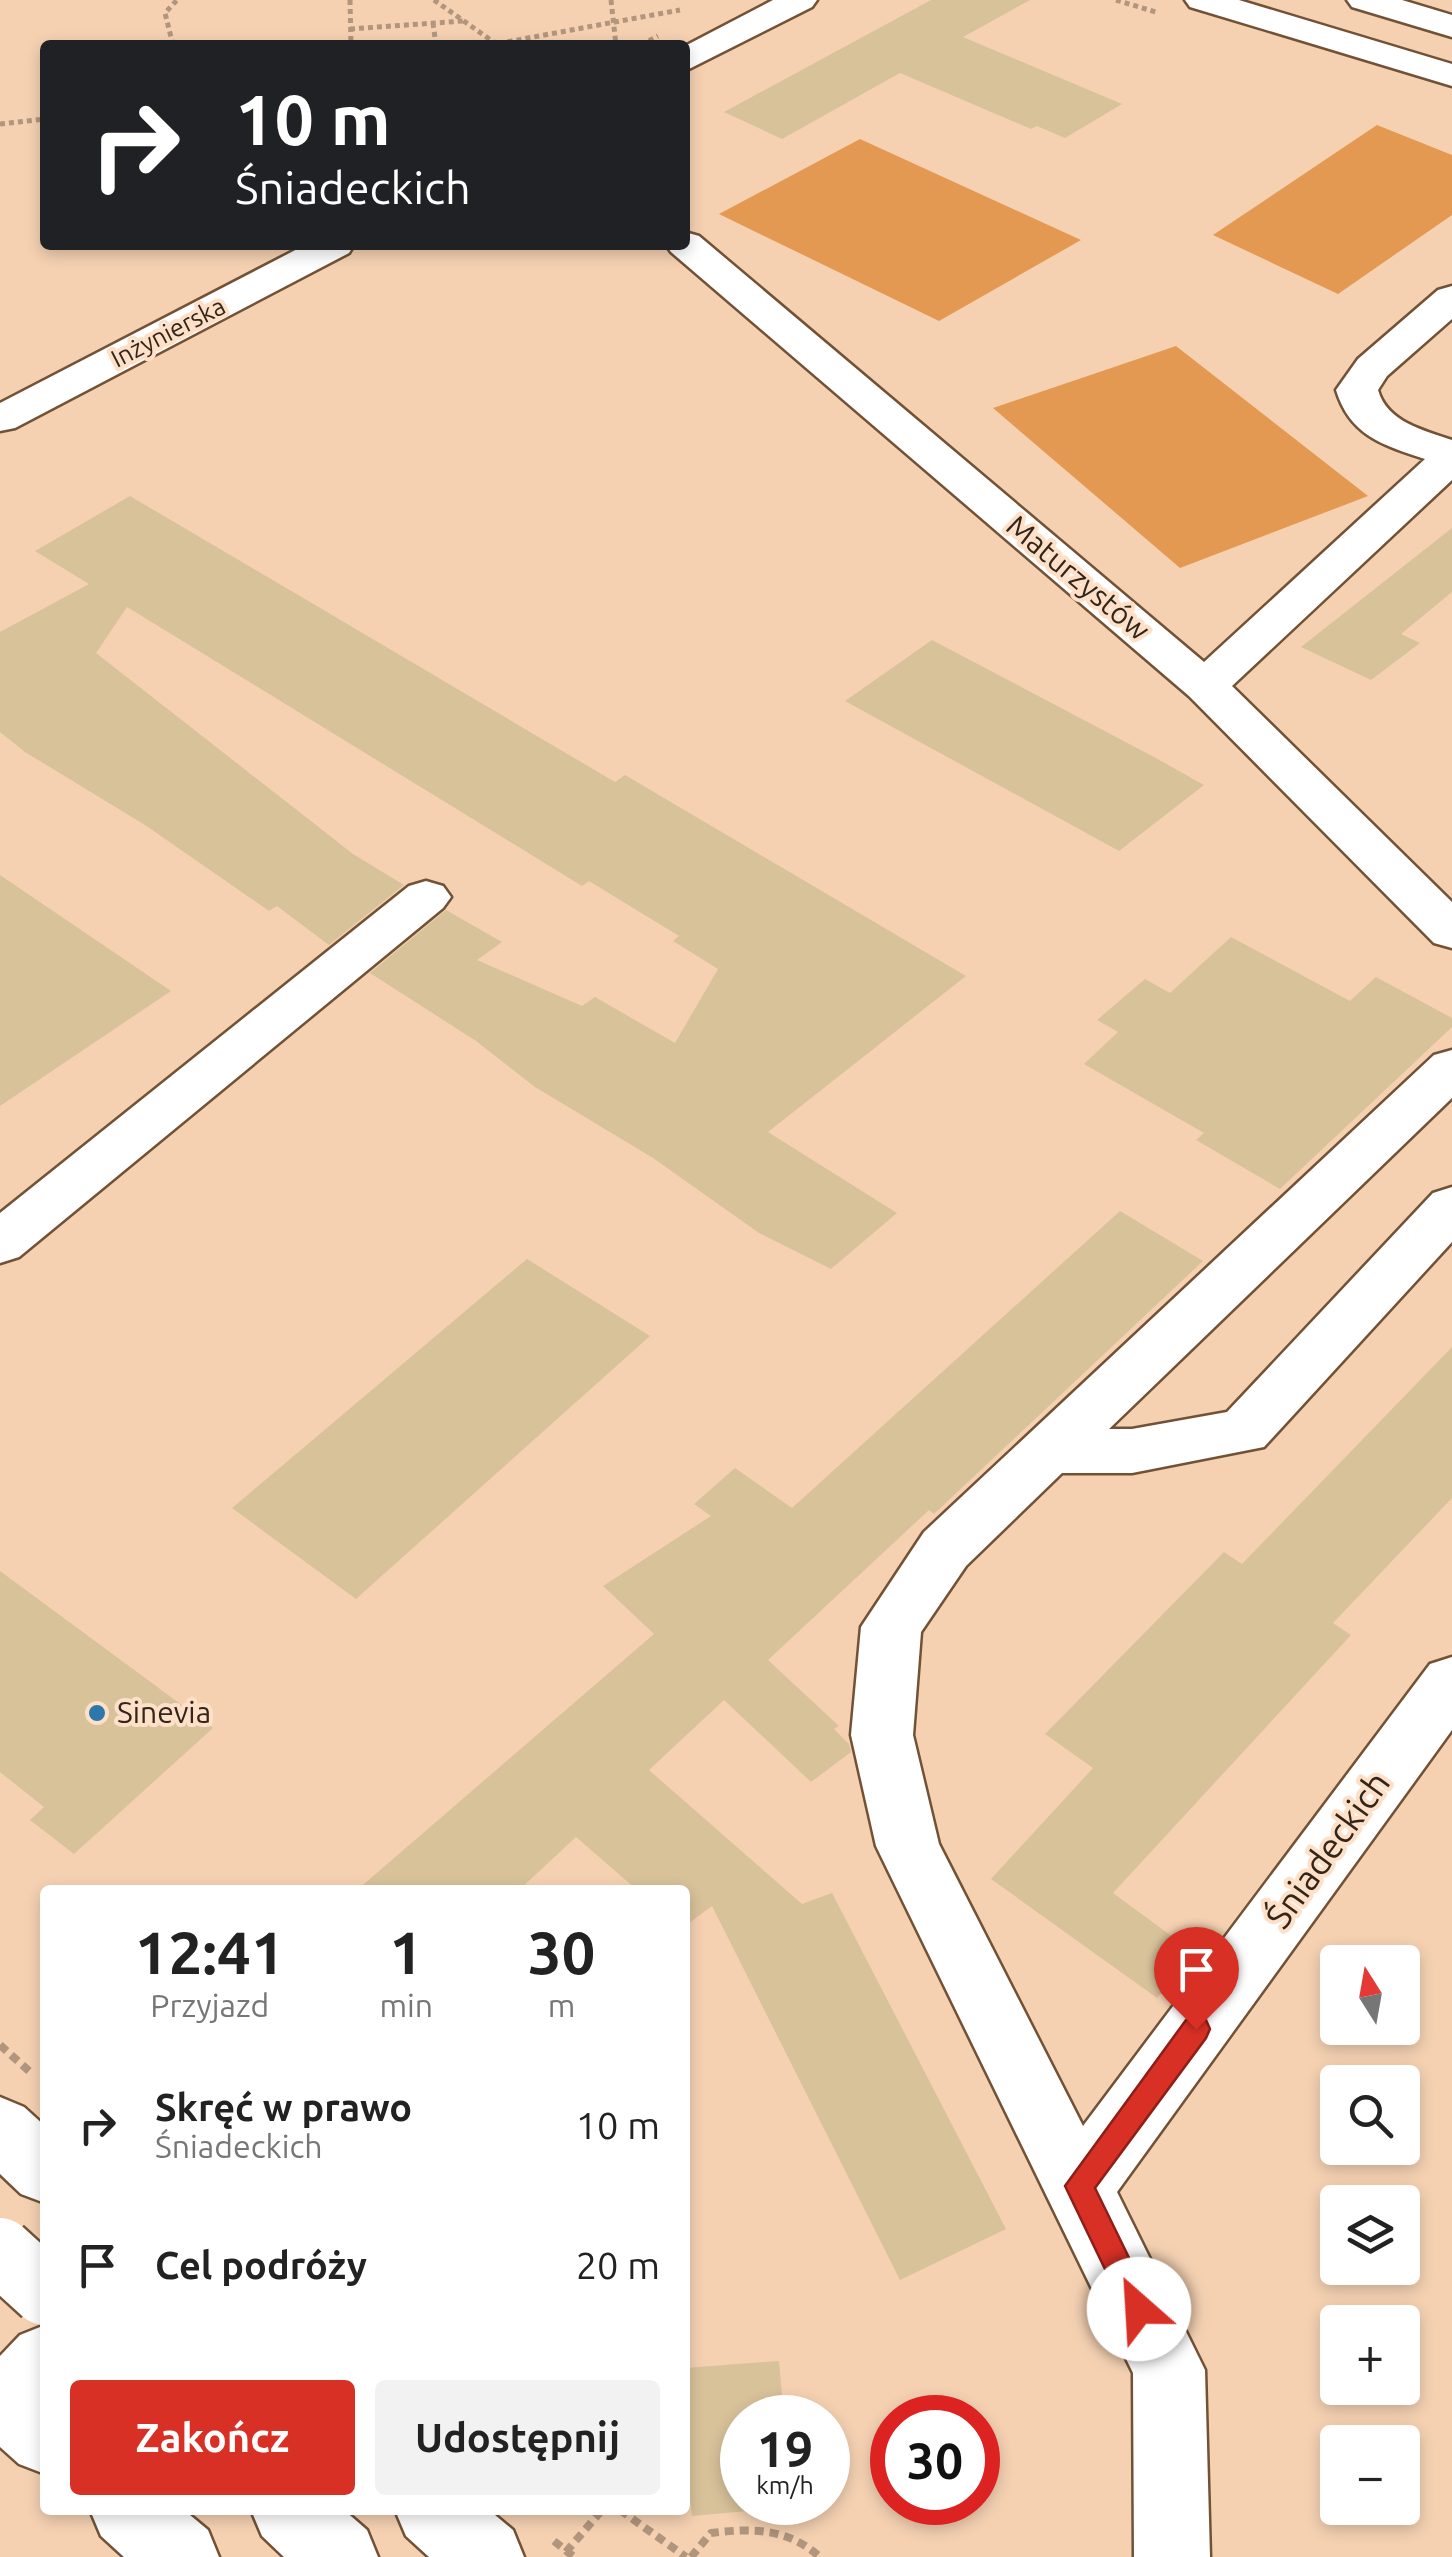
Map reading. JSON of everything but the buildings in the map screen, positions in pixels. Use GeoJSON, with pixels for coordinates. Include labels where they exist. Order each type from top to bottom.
{"type":"FeatureCollection","features":[{"type":"Feature","properties":{"kind":"street"},"geometry":{"type":"LineString","coordinates":[[735,0],[766,18]]}},
{"type":"Feature","properties":{"kind":"street"},"geometry":{"type":"LineString","coordinates":[[690,57],[800,0]]}},
{"type":"Feature","properties":{"kind":"street"},"geometry":{"type":"LineString","coordinates":[[1202,0],[1452,75]]}},
{"type":"Feature","properties":{"kind":"street"},"geometry":{"type":"LineString","coordinates":[[1364,0],[1452,26]]}},
{"type":"Feature","properties":{"kind":"street","name":"Maturzystów"},"geometry":{"type":"LineString","coordinates":[[690,248],[1206,686],[1452,932]]}},
{"type":"Feature","properties":{"kind":"street","name":"Inżynierska"},"geometry":{"type":"LineString","coordinates":[[0,419],[325,250]]}},
{"type":"Feature","properties":{"kind":"street"},"geometry":{"type":"LineString","coordinates":[[1206,686],[1452,455],[1401,437],[1364,412],[1357,390],[1372,368],[1452,298]]}},
{"type":"Feature","properties":{"kind":"street"},"geometry":{"type":"LineString","coordinates":[[0,1242],[426,897]]}},
{"type":"Feature","properties":{"kind":"street"},"geometry":{"type":"LineString","coordinates":[[1172,2557],[1169,2370],[908,1846],[882,1734],[891,1627],[946,1549],[1451,1071]]}},
{"type":"Feature","properties":{"kind":"street"},"geometry":{"type":"LineString","coordinates":[[1049,1451],[1132,1451],[1244,1431],[1452,1208]]}},
{"type":"Feature","properties":{"kind":"street","name":"Śniadeckich"},"geometry":{"type":"LineString","coordinates":[[1080,2186],[1452,1682]]}},
{"type":"Feature","properties":{"kind":"street"},"geometry":{"type":"LineString","coordinates":[[0,2130],[40,2166]]}},
{"type":"Feature","properties":{"kind":"street"},"geometry":{"type":"LineString","coordinates":[[0,2251],[40,2287]]}},
{"type":"Feature","properties":{"kind":"street"},"geometry":{"type":"LineString","coordinates":[[133,2515],[181,2557]]}},
{"type":"Feature","properties":{"kind":"street"},"geometry":{"type":"LineString","coordinates":[[294,2515],[340,2557]]}},
{"type":"Feature","properties":{"kind":"street"},"geometry":{"type":"LineString","coordinates":[[438,2515],[486,2557]]}},
{"type":"Feature","properties":{"kind":"path"},"geometry":{"type":"LineString","coordinates":[[172,40],[165,13],[177,0]]}},
{"type":"Feature","properties":{"kind":"path"},"geometry":{"type":"LineString","coordinates":[[350,0],[350,40]]}},
{"type":"Feature","properties":{"kind":"path"},"geometry":{"type":"LineString","coordinates":[[434,0],[488,40]]}},
{"type":"Feature","properties":{"kind":"path"},"geometry":{"type":"LineString","coordinates":[[610,0],[615,40]]}},
{"type":"Feature","properties":{"kind":"path"},"geometry":{"type":"LineString","coordinates":[[526,40],[688,8]]}},
{"type":"Feature","properties":{"kind":"path"},"geometry":{"type":"LineString","coordinates":[[350,28],[463,20]]}},
{"type":"Feature","properties":{"kind":"path"},"geometry":{"type":"LineString","coordinates":[[434,23],[436,40]]}},
{"type":"Feature","properties":{"kind":"path"},"geometry":{"type":"LineString","coordinates":[[0,124],[40,120]]}},
{"type":"Feature","properties":{"kind":"path"},"geometry":{"type":"LineString","coordinates":[[0,2046],[40,2081]]}},
{"type":"Feature","properties":{"kind":"path"},"geometry":{"type":"LineString","coordinates":[[574,2557],[566,2552],[598,2515]]}},
{"type":"Feature","properties":{"kind":"path"},"geometry":{"type":"LineString","coordinates":[[627,2515],[689,2557],[710,2534],[752,2527],[805,2541],[820,2557]]}},
{"type":"Feature","properties":{"kind":"shaded area"},"geometry":{"type":"Polygon","coordinates":[[[1377,125],[1452,155],[1452,215],[1338,294],[1213,235],[1377,125]]]}},
{"type":"Feature","properties":{"kind":"shaded area"},"geometry":{"type":"Polygon","coordinates":[[[860,139],[1081,240],[939,321],[719,214],[860,139]]]}},
{"type":"Feature","properties":{"kind":"shaded area"},"geometry":{"type":"Polygon","coordinates":[[[1176,346],[1368,496],[1180,568],[993,408],[1176,346]]]}},
{"type":"Feature","properties":{"kind":"place","name":"Sinevia"},"geometry":{"type":"Point","coordinates":[97,1713]}},
{"type":"Feature","properties":{"kind":"route"},"geometry":{"type":"LineString","coordinates":[[1139,2309],[1080,2186],[1196,2029]]}}]}
